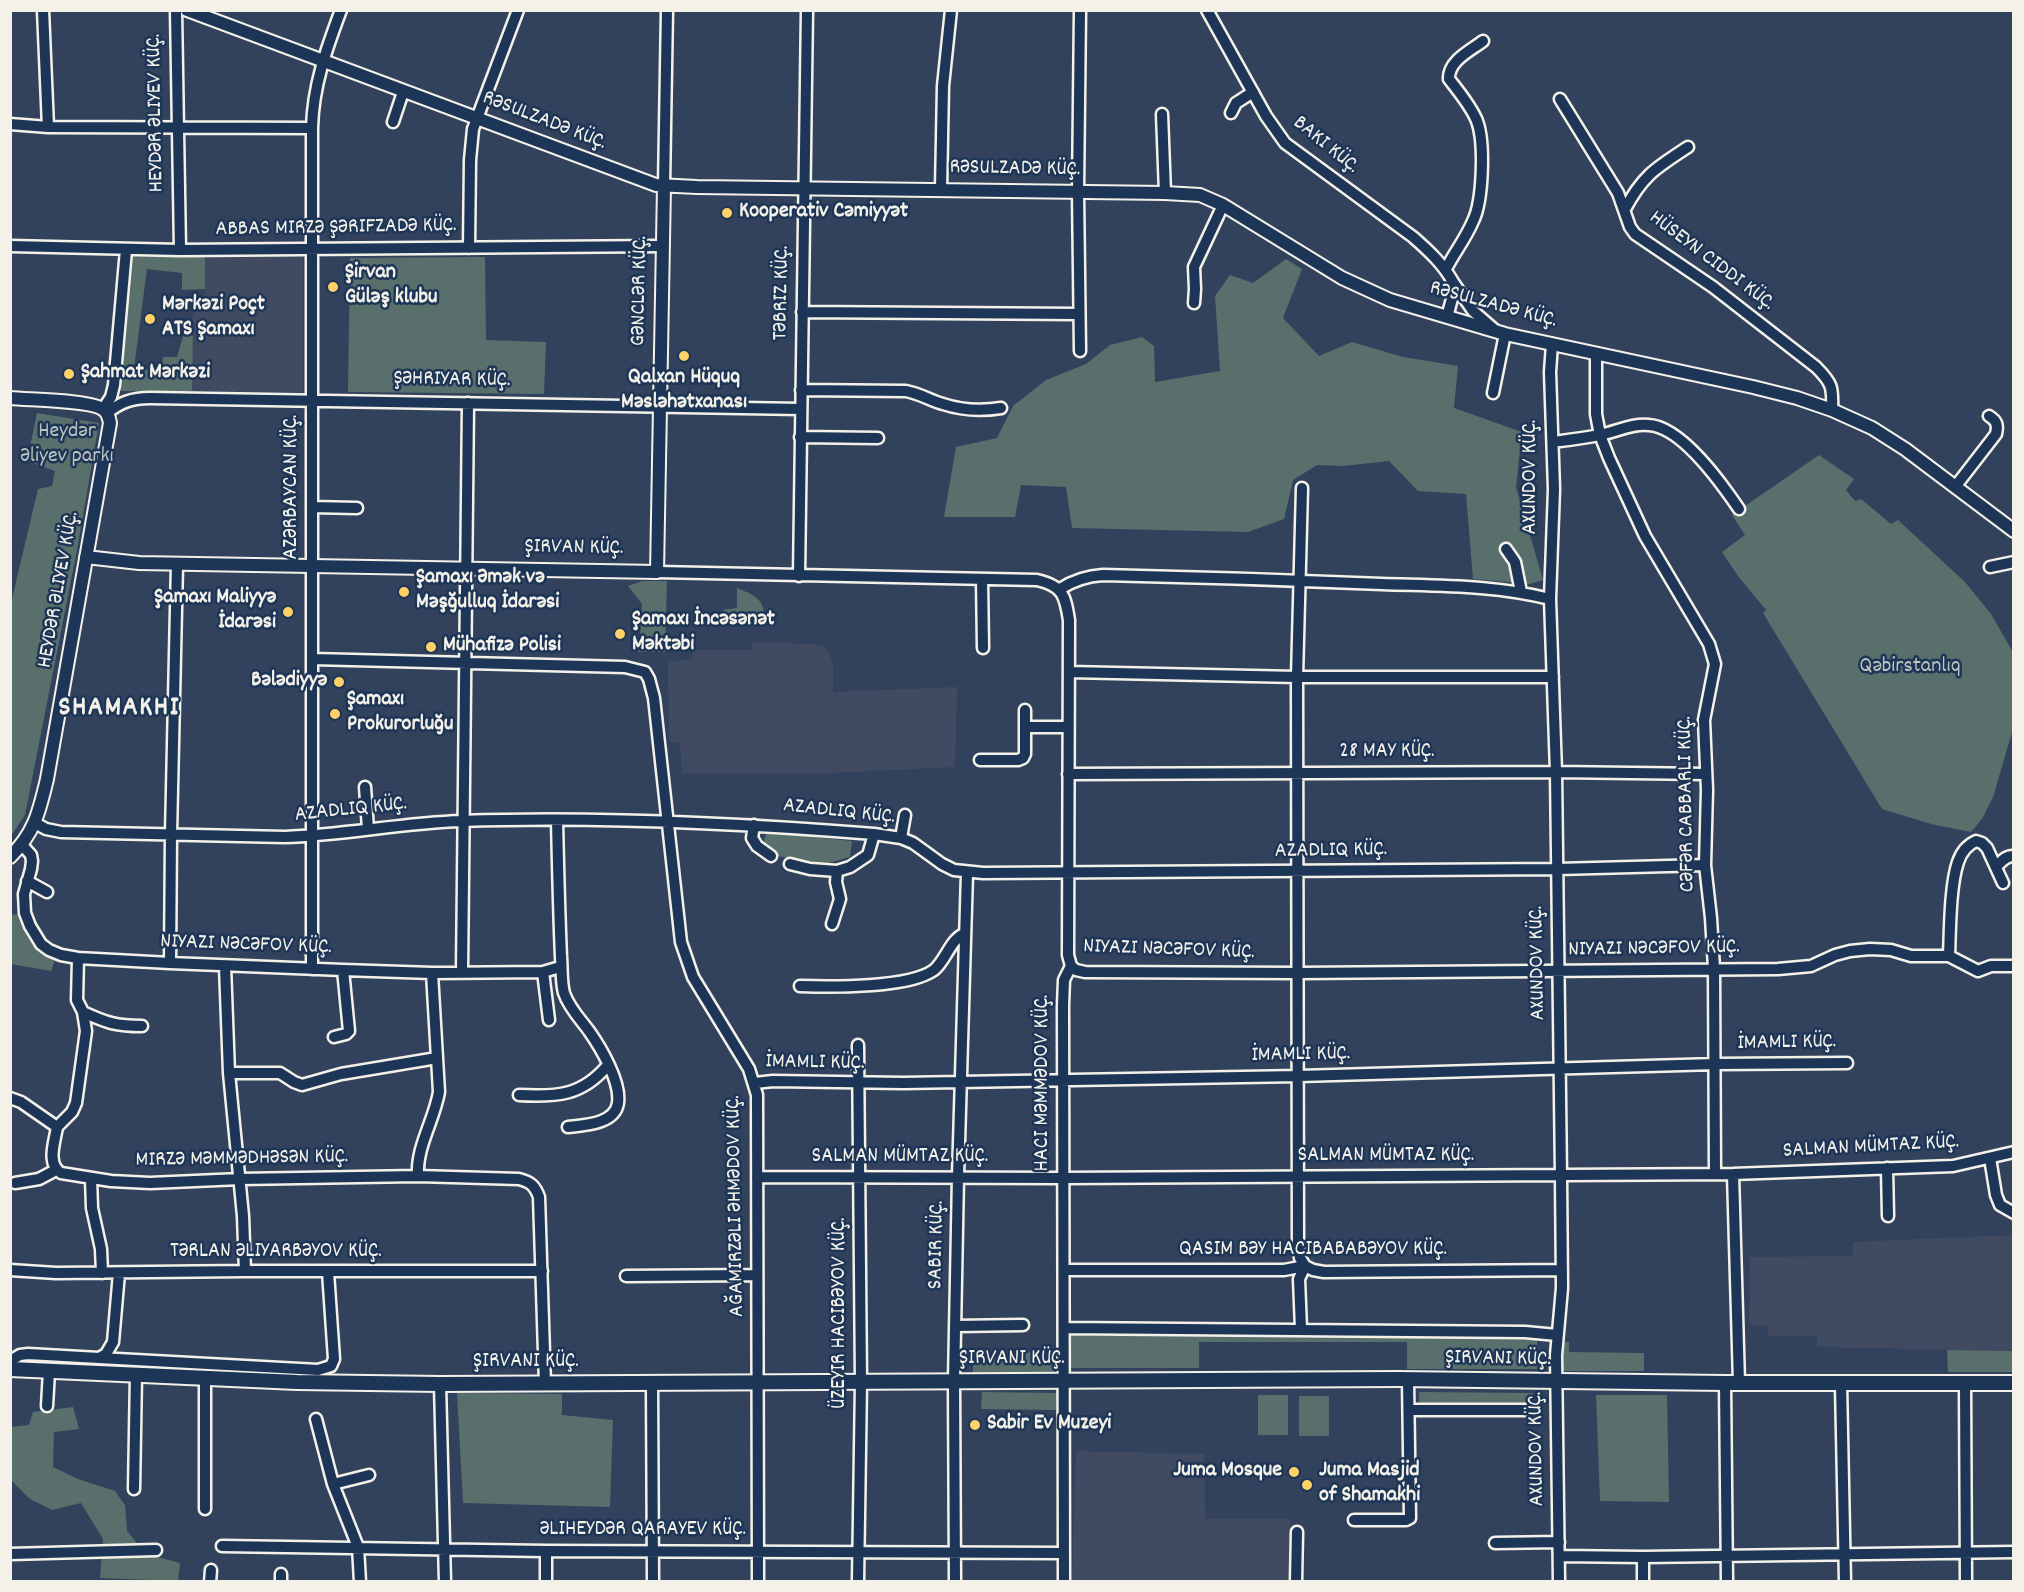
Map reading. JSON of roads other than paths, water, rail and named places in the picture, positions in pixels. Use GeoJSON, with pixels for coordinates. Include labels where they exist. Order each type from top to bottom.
{"type":"FeatureCollection","features":[{"type":"Feature","properties":{"kind":"main road","name":"ŞIRVANI KÜÇ."},"geometry":{"type":"LineString","coordinates":[[10,1369],[297,1382],[440,1384],[1408,1380],[1841,1384],[2013,1383]]}},
{"type":"Feature","properties":{"kind":"street"},"geometry":{"type":"LineString","coordinates":[[43,10],[48,127]]}},
{"type":"Feature","properties":{"kind":"street","name":"HEYDƏR ƏLIYEV KÜÇ."},"geometry":{"type":"LineString","coordinates":[[176,10],[180,250]]}},
{"type":"Feature","properties":{"kind":"street","name":"RƏSULZADƏ KÜÇ."},"geometry":{"type":"LineString","coordinates":[[187,10],[648,183],[664,186],[1200,195],[1223,205],[1342,278],[1368,292],[1390,300],[1501,332],[1753,387],[1832,410],[1886,436],[2013,531]]}},
{"type":"Feature","properties":{"kind":"street","name":"AZƏRBAYCAN KÜÇ."},"geometry":{"type":"LineString","coordinates":[[312,969],[312,128],[314,96],[322,61],[341,10]]}},
{"type":"Feature","properties":{"kind":"street"},"geometry":{"type":"LineString","coordinates":[[470,248],[472,136],[476,119],[518,10]]}},
{"type":"Feature","properties":{"kind":"street","name":"GƏNCLƏR KÜÇ."},"geometry":{"type":"LineString","coordinates":[[657,572],[667,10]]}},
{"type":"Feature","properties":{"kind":"street","name":"TƏBRIZ KÜÇ."},"geometry":{"type":"LineString","coordinates":[[799,576],[807,10]]}},
{"type":"Feature","properties":{"kind":"street"},"geometry":{"type":"LineString","coordinates":[[941,190],[943,76],[951,10]]}},
{"type":"Feature","properties":{"kind":"street"},"geometry":{"type":"LineString","coordinates":[[1080,10],[1078,192],[1080,351]]}},
{"type":"Feature","properties":{"kind":"street"},"geometry":{"type":"LineString","coordinates":[[1207,10],[1277,134],[1285,143],[1431,252],[1473,311],[1501,332],[1493,393]]}},
{"type":"Feature","properties":{"kind":"street"},"geometry":{"type":"LineString","coordinates":[[1446,270],[1473,222],[1481,193],[1481,138],[1477,122],[1449,79],[1449,72],[1451,66],[1483,41]]}},
{"type":"Feature","properties":{"kind":"street"},"geometry":{"type":"LineString","coordinates":[[393,122],[403,92]]}},
{"type":"Feature","properties":{"kind":"street"},"geometry":{"type":"LineString","coordinates":[[1231,113],[1236,104],[1253,92]]}},
{"type":"Feature","properties":{"kind":"street","name":"HÜSEYN CIDDI KÜÇ."},"geometry":{"type":"LineString","coordinates":[[1560,99],[1612,182],[1635,234],[1713,287],[1816,367],[1829,380],[1833,390],[1832,410]]}},
{"type":"Feature","properties":{"kind":"street"},"geometry":{"type":"LineString","coordinates":[[1162,114],[1165,193]]}},
{"type":"Feature","properties":{"kind":"street"},"geometry":{"type":"LineString","coordinates":[[10,124],[48,127],[312,128]]}},
{"type":"Feature","properties":{"kind":"street"},"geometry":{"type":"LineString","coordinates":[[1625,209],[1635,189],[1644,179],[1688,147]]}},
{"type":"Feature","properties":{"kind":"street"},"geometry":{"type":"LineString","coordinates":[[1194,303],[1194,267],[1223,205]]}},
{"type":"Feature","properties":{"kind":"street","name":"ABBAS MIRZƏ ŞƏRIFZADƏ KÜÇ."},"geometry":{"type":"LineString","coordinates":[[10,246],[126,250],[312,250],[663,246]]}},
{"type":"Feature","properties":{"kind":"street","name":"HEYDƏR ƏLIYEV KÜÇ."},"geometry":{"type":"LineString","coordinates":[[10,857],[22,845],[35,823],[55,740],[109,432],[110,423],[105,411],[114,385],[126,250]]}},
{"type":"Feature","properties":{"kind":"street"},"geometry":{"type":"LineString","coordinates":[[1447,317],[1453,294],[1453,282]]}},
{"type":"Feature","properties":{"kind":"street"},"geometry":{"type":"LineString","coordinates":[[802,312],[1079,314]]}},
{"type":"Feature","properties":{"kind":"street","name":"AXUNDOV KÜÇ."},"geometry":{"type":"LineString","coordinates":[[1552,344],[1550,372],[1554,489],[1550,599],[1558,869],[1562,1270],[1556,1382],[1559,1581]]}},
{"type":"Feature","properties":{"kind":"street"},"geometry":{"type":"LineString","coordinates":[[1596,354],[1595,398],[1600,435],[1620,486],[1645,536],[1705,636],[1713,656],[1715,672],[1704,720],[1705,865],[1714,969],[1715,1174]]}},
{"type":"Feature","properties":{"kind":"street"},"geometry":{"type":"LineString","coordinates":[[801,390],[906,391],[922,394],[943,404],[970,409],[1000,408]]}},
{"type":"Feature","properties":{"kind":"street"},"geometry":{"type":"LineString","coordinates":[[10,398],[89,404],[105,411]]}},
{"type":"Feature","properties":{"kind":"street","name":"ŞƏHRIYAR KÜÇ."},"geometry":{"type":"LineString","coordinates":[[105,411],[138,398],[801,409]]}},
{"type":"Feature","properties":{"kind":"street"},"geometry":{"type":"LineString","coordinates":[[462,972],[468,403]]}},
{"type":"Feature","properties":{"kind":"street"},"geometry":{"type":"LineString","coordinates":[[1955,487],[1996,434],[1998,426],[1989,416]]}},
{"type":"Feature","properties":{"kind":"street"},"geometry":{"type":"LineString","coordinates":[[1553,442],[1600,435],[1639,425],[1651,424],[1669,430],[1680,438],[1711,471],[1738,509]]}},
{"type":"Feature","properties":{"kind":"street"},"geometry":{"type":"LineString","coordinates":[[800,437],[878,438]]}},
{"type":"Feature","properties":{"kind":"street"},"geometry":{"type":"LineString","coordinates":[[1302,488],[1297,677],[1298,1247],[1300,1258],[1305,1266]]}},
{"type":"Feature","properties":{"kind":"street"},"geometry":{"type":"LineString","coordinates":[[312,507],[357,508]]}},
{"type":"Feature","properties":{"kind":"street"},"geometry":{"type":"LineString","coordinates":[[1506,549],[1515,562],[1521,592]]}},
{"type":"Feature","properties":{"kind":"street","name":"ŞIRVAN KÜÇ."},"geometry":{"type":"LineString","coordinates":[[86,557],[114,561],[177,564],[1037,580],[1060,590]]}},
{"type":"Feature","properties":{"kind":"street"},"geometry":{"type":"LineString","coordinates":[[1990,567],[2013,562]]}},
{"type":"Feature","properties":{"kind":"street"},"geometry":{"type":"LineString","coordinates":[[170,963],[177,564]]}},
{"type":"Feature","properties":{"kind":"street"},"geometry":{"type":"LineString","coordinates":[[1064,1581],[1063,992],[1064,980],[1071,966],[1068,955],[1069,620],[1065,598],[1060,590],[1073,580],[1103,575],[1472,587],[1521,592],[1550,599]]}},
{"type":"Feature","properties":{"kind":"street"},"geometry":{"type":"LineString","coordinates":[[982,579],[983,648]]}},
{"type":"Feature","properties":{"kind":"street"},"geometry":{"type":"LineString","coordinates":[[313,659],[466,664]]}},
{"type":"Feature","properties":{"kind":"street","name":"AĞAMIRZƏLI ƏHMƏDOV KÜÇ."},"geometry":{"type":"LineString","coordinates":[[466,664],[625,668],[645,672],[649,679],[654,698],[679,933],[684,955],[700,990],[746,1063],[755,1083],[757,1095],[758,1581]]}},
{"type":"Feature","properties":{"kind":"street"},"geometry":{"type":"LineString","coordinates":[[1068,672],[1297,677],[1553,677]]}},
{"type":"Feature","properties":{"kind":"street"},"geometry":{"type":"LineString","coordinates":[[980,760],[1023,758],[1025,754],[1025,710]]}},
{"type":"Feature","properties":{"kind":"street"},"geometry":{"type":"LineString","coordinates":[[1025,727],[1068,727]]}},
{"type":"Feature","properties":{"kind":"street","name":"28 MAY KÜÇ."},"geometry":{"type":"LineString","coordinates":[[1068,774],[1556,772],[1706,774]]}},
{"type":"Feature","properties":{"kind":"street"},"geometry":{"type":"LineString","coordinates":[[365,787],[368,829]]}},
{"type":"Feature","properties":{"kind":"street"},"geometry":{"type":"LineString","coordinates":[[901,838],[904,815]]}},
{"type":"Feature","properties":{"kind":"street"},"geometry":{"type":"LineString","coordinates":[[557,820],[560,967],[566,999],[591,1034],[608,1065],[618,1092],[616,1110],[598,1122],[568,1127]]}},
{"type":"Feature","properties":{"kind":"street"},"geometry":{"type":"LineString","coordinates":[[35,823],[46,829],[61,832],[313,836],[422,823],[464,821],[666,820],[874,834],[901,838],[922,848],[947,867],[966,873],[1298,872],[1705,865]]}},
{"type":"Feature","properties":{"kind":"street"},"geometry":{"type":"LineString","coordinates":[[754,825],[752,838],[757,846],[771,856]]}},
{"type":"Feature","properties":{"kind":"street"},"geometry":{"type":"LineString","coordinates":[[790,864],[810,869],[837,871],[850,867],[868,855],[874,834]]}},
{"type":"Feature","properties":{"kind":"street"},"geometry":{"type":"LineString","coordinates":[[1948,956],[1954,879],[1958,862],[1965,849],[1976,841],[1982,843],[1987,848],[2003,883]]}},
{"type":"Feature","properties":{"kind":"street","name":"NIYAZI NƏCƏFOV KÜÇ."},"geometry":{"type":"LineString","coordinates":[[22,845],[31,855],[32,861],[24,894],[24,906],[30,926],[35,936],[49,950],[78,958],[432,973],[543,972],[560,967]]}},
{"type":"Feature","properties":{"kind":"street"},"geometry":{"type":"LineString","coordinates":[[1996,867],[2004,859],[2013,856]]}},
{"type":"Feature","properties":{"kind":"street"},"geometry":{"type":"LineString","coordinates":[[832,924],[840,899],[837,871]]}},
{"type":"Feature","properties":{"kind":"street","name":"SABIR KÜÇ."},"geometry":{"type":"LineString","coordinates":[[955,1581],[954,1381],[966,873]]}},
{"type":"Feature","properties":{"kind":"street"},"geometry":{"type":"LineString","coordinates":[[27,881],[47,892]]}},
{"type":"Feature","properties":{"kind":"street"},"geometry":{"type":"LineString","coordinates":[[800,986],[842,988],[924,976],[944,960],[957,939],[964,934]]}},
{"type":"Feature","properties":{"kind":"street","name":"NIYAZI NƏCƏFOV KÜÇ."},"geometry":{"type":"LineString","coordinates":[[1071,966],[1085,972],[1299,973],[1801,968],[1835,955],[1870,949],[1891,950],[1911,956],[1948,956],[1978,971],[1991,966],[2013,966]]}},
{"type":"Feature","properties":{"kind":"street"},"geometry":{"type":"LineString","coordinates":[[15,1183],[39,1179],[56,1170],[52,1163],[52,1156],[57,1127],[72,1112],[75,1103],[86,1031],[83,1012],[76,1000],[78,958]]}},
{"type":"Feature","properties":{"kind":"street"},"geometry":{"type":"LineString","coordinates":[[225,966],[230,1073],[240,1179],[245,1271]]}},
{"type":"Feature","properties":{"kind":"street"},"geometry":{"type":"LineString","coordinates":[[334,1037],[349,1031],[343,970]]}},
{"type":"Feature","properties":{"kind":"street"},"geometry":{"type":"LineString","coordinates":[[543,972],[549,1020]]}},
{"type":"Feature","properties":{"kind":"street"},"geometry":{"type":"LineString","coordinates":[[418,1176],[417,1164],[420,1152],[436,1108],[439,1092],[432,973]]}},
{"type":"Feature","properties":{"kind":"street"},"geometry":{"type":"LineString","coordinates":[[83,1012],[109,1024],[142,1026]]}},
{"type":"Feature","properties":{"kind":"street"},"geometry":{"type":"LineString","coordinates":[[858,1044],[861,1382],[858,1581]]}},
{"type":"Feature","properties":{"kind":"street"},"geometry":{"type":"LineString","coordinates":[[230,1073],[280,1073],[302,1085],[334,1075],[437,1058]]}},
{"type":"Feature","properties":{"kind":"street"},"geometry":{"type":"LineString","coordinates":[[755,1083],[773,1081],[857,1084],[1299,1076],[1848,1063]]}},
{"type":"Feature","properties":{"kind":"street"},"geometry":{"type":"LineString","coordinates":[[519,1095],[567,1094],[597,1078],[608,1065]]}},
{"type":"Feature","properties":{"kind":"street"},"geometry":{"type":"LineString","coordinates":[[10,1098],[21,1102],[57,1127]]}},
{"type":"Feature","properties":{"kind":"street","name":"SALMAN MÜMTAZ KÜÇ."},"geometry":{"type":"LineString","coordinates":[[757,1177],[1063,1179],[1733,1174],[1953,1166],[2013,1152]]}},
{"type":"Feature","properties":{"kind":"street"},"geometry":{"type":"LineString","coordinates":[[1990,1158],[1996,1195],[2000,1205],[2013,1213]]}},
{"type":"Feature","properties":{"kind":"street"},"geometry":{"type":"LineString","coordinates":[[1887,1168],[1888,1216]]}},
{"type":"Feature","properties":{"kind":"street","name":"MIRZƏ MƏMMƏDHƏSƏN KÜÇ."},"geometry":{"type":"LineString","coordinates":[[56,1170],[61,1173],[91,1178],[150,1183],[418,1176],[529,1181],[536,1188],[539,1197],[542,1271]]}},
{"type":"Feature","properties":{"kind":"street"},"geometry":{"type":"LineString","coordinates":[[1727,1581],[1732,1383],[1733,1174]]}},
{"type":"Feature","properties":{"kind":"street"},"geometry":{"type":"LineString","coordinates":[[91,1178],[92,1208],[101,1249],[102,1273]]}},
{"type":"Feature","properties":{"kind":"street"},"geometry":{"type":"LineString","coordinates":[[1301,1329],[1299,1280],[1305,1266]]}},
{"type":"Feature","properties":{"kind":"street"},"geometry":{"type":"LineString","coordinates":[[1065,1270],[1284,1270],[1305,1266],[1324,1272],[1562,1270]]}},
{"type":"Feature","properties":{"kind":"street","name":"TƏRLAN ƏLIYARBƏYOV KÜÇ."},"geometry":{"type":"LineString","coordinates":[[10,1270],[56,1273],[542,1271]]}},
{"type":"Feature","properties":{"kind":"street"},"geometry":{"type":"LineString","coordinates":[[542,1271],[545,1384]]}},
{"type":"Feature","properties":{"kind":"street"},"geometry":{"type":"LineString","coordinates":[[10,1360],[28,1354],[325,1369],[331,1366],[334,1359],[328,1272]]}},
{"type":"Feature","properties":{"kind":"street"},"geometry":{"type":"LineString","coordinates":[[99,1358],[106,1354],[113,1342],[119,1273]]}},
{"type":"Feature","properties":{"kind":"street"},"geometry":{"type":"LineString","coordinates":[[626,1276],[757,1275]]}},
{"type":"Feature","properties":{"kind":"street"},"geometry":{"type":"LineString","coordinates":[[956,1326],[1023,1325]]}},
{"type":"Feature","properties":{"kind":"street"},"geometry":{"type":"LineString","coordinates":[[1065,1328],[1525,1332],[1557,1335]]}},
{"type":"Feature","properties":{"kind":"street"},"geometry":{"type":"LineString","coordinates":[[47,1406],[49,1371]]}},
{"type":"Feature","properties":{"kind":"street"},"geometry":{"type":"LineString","coordinates":[[134,1489],[136,1375]]}},
{"type":"Feature","properties":{"kind":"street"},"geometry":{"type":"LineString","coordinates":[[205,1378],[205,1509]]}},
{"type":"Feature","properties":{"kind":"street"},"geometry":{"type":"LineString","coordinates":[[1354,1520],[1406,1520],[1410,1518],[1408,1380]]}},
{"type":"Feature","properties":{"kind":"street"},"geometry":{"type":"LineString","coordinates":[[652,1383],[653,1581]]}},
{"type":"Feature","properties":{"kind":"street"},"geometry":{"type":"LineString","coordinates":[[1965,1383],[1966,1581]]}},
{"type":"Feature","properties":{"kind":"street"},"geometry":{"type":"LineString","coordinates":[[440,1384],[445,1581]]}},
{"type":"Feature","properties":{"kind":"street"},"geometry":{"type":"LineString","coordinates":[[1841,1384],[1845,1581]]}},
{"type":"Feature","properties":{"kind":"street"},"geometry":{"type":"LineString","coordinates":[[1409,1410],[1527,1410]]}},
{"type":"Feature","properties":{"kind":"street"},"geometry":{"type":"LineString","coordinates":[[316,1419],[333,1484],[358,1547],[360,1581]]}},
{"type":"Feature","properties":{"kind":"street"},"geometry":{"type":"LineString","coordinates":[[333,1484],[369,1475]]}},
{"type":"Feature","properties":{"kind":"street"},"geometry":{"type":"LineString","coordinates":[[1296,1581],[1297,1532]]}},
{"type":"Feature","properties":{"kind":"street"},"geometry":{"type":"LineString","coordinates":[[1495,1544],[1559,1542]]}},
{"type":"Feature","properties":{"kind":"street","name":"ƏLIHEYDƏR QARAYEV KÜÇ."},"geometry":{"type":"LineString","coordinates":[[222,1546],[546,1551],[1064,1553]]}},
{"type":"Feature","properties":{"kind":"street"},"geometry":{"type":"LineString","coordinates":[[10,1554],[156,1550]]}},
{"type":"Feature","properties":{"kind":"street"},"geometry":{"type":"LineString","coordinates":[[546,1551],[546,1581]]}},
{"type":"Feature","properties":{"kind":"street"},"geometry":{"type":"LineString","coordinates":[[1560,1556],[2013,1552]]}},
{"type":"Feature","properties":{"kind":"street"},"geometry":{"type":"LineString","coordinates":[[1642,1557],[1643,1581]]}},
{"type":"Feature","properties":{"kind":"place","name":"Kooperativ Cəmiyyət"},"geometry":{"type":"Point","coordinates":[727,213]}},
{"type":"Feature","properties":{"kind":"place","name":"Şirvan Güləş klubu"},"geometry":{"type":"Point","coordinates":[333,287]}},
{"type":"Feature","properties":{"kind":"place","name":"Mərkəzi Poçt ATS Şamaxı"},"geometry":{"type":"Point","coordinates":[150,319]}},
{"type":"Feature","properties":{"kind":"place","name":"Qalxan Hüquq Məsləhətxanası"},"geometry":{"type":"Point","coordinates":[684,356]}},
{"type":"Feature","properties":{"kind":"place","name":"Şahmat Mərkəzi"},"geometry":{"type":"Point","coordinates":[69,374]}},
{"type":"Feature","properties":{"kind":"place","name":"Şamaxı Əmək və Məşğulluq İdarəsi"},"geometry":{"type":"Point","coordinates":[404,592]}},
{"type":"Feature","properties":{"kind":"place","name":"Şamaxı Maliyyə İdarəsi"},"geometry":{"type":"Point","coordinates":[288,612]}},
{"type":"Feature","properties":{"kind":"place","name":"Şamaxı İncəsənət Məktəbi"},"geometry":{"type":"Point","coordinates":[620,634]}},
{"type":"Feature","properties":{"kind":"place","name":"Mühafizə Polisi"},"geometry":{"type":"Point","coordinates":[431,647]}},
{"type":"Feature","properties":{"kind":"place","name":"Bələdiyyə"},"geometry":{"type":"Point","coordinates":[339,682]}},
{"type":"Feature","properties":{"kind":"place","name":"Şamaxı Prokurorluğu"},"geometry":{"type":"Point","coordinates":[335,714]}},
{"type":"Feature","properties":{"kind":"place","name":"Sabir Ev Muzeyi"},"geometry":{"type":"Point","coordinates":[975,1425]}},
{"type":"Feature","properties":{"kind":"place","name":"Juma Mosque"},"geometry":{"type":"Point","coordinates":[1294,1472]}},
{"type":"Feature","properties":{"kind":"place","name":"Juma Masjid of Shamakhi"},"geometry":{"type":"Point","coordinates":[1307,1485]}},
{"type":"Feature","properties":{"kind":"district","name":"SHAMAKHI"},"geometry":{"type":"Point","coordinates":[119,710]}},
{"type":"Feature","properties":{"kind":"park label","name":"Heydər Əliyev parkı"},"geometry":{"type":"Point","coordinates":[67,446]}},
{"type":"Feature","properties":{"kind":"park label","name":"Qəbirstanlıq"},"geometry":{"type":"Point","coordinates":[1910,668]}}]}
